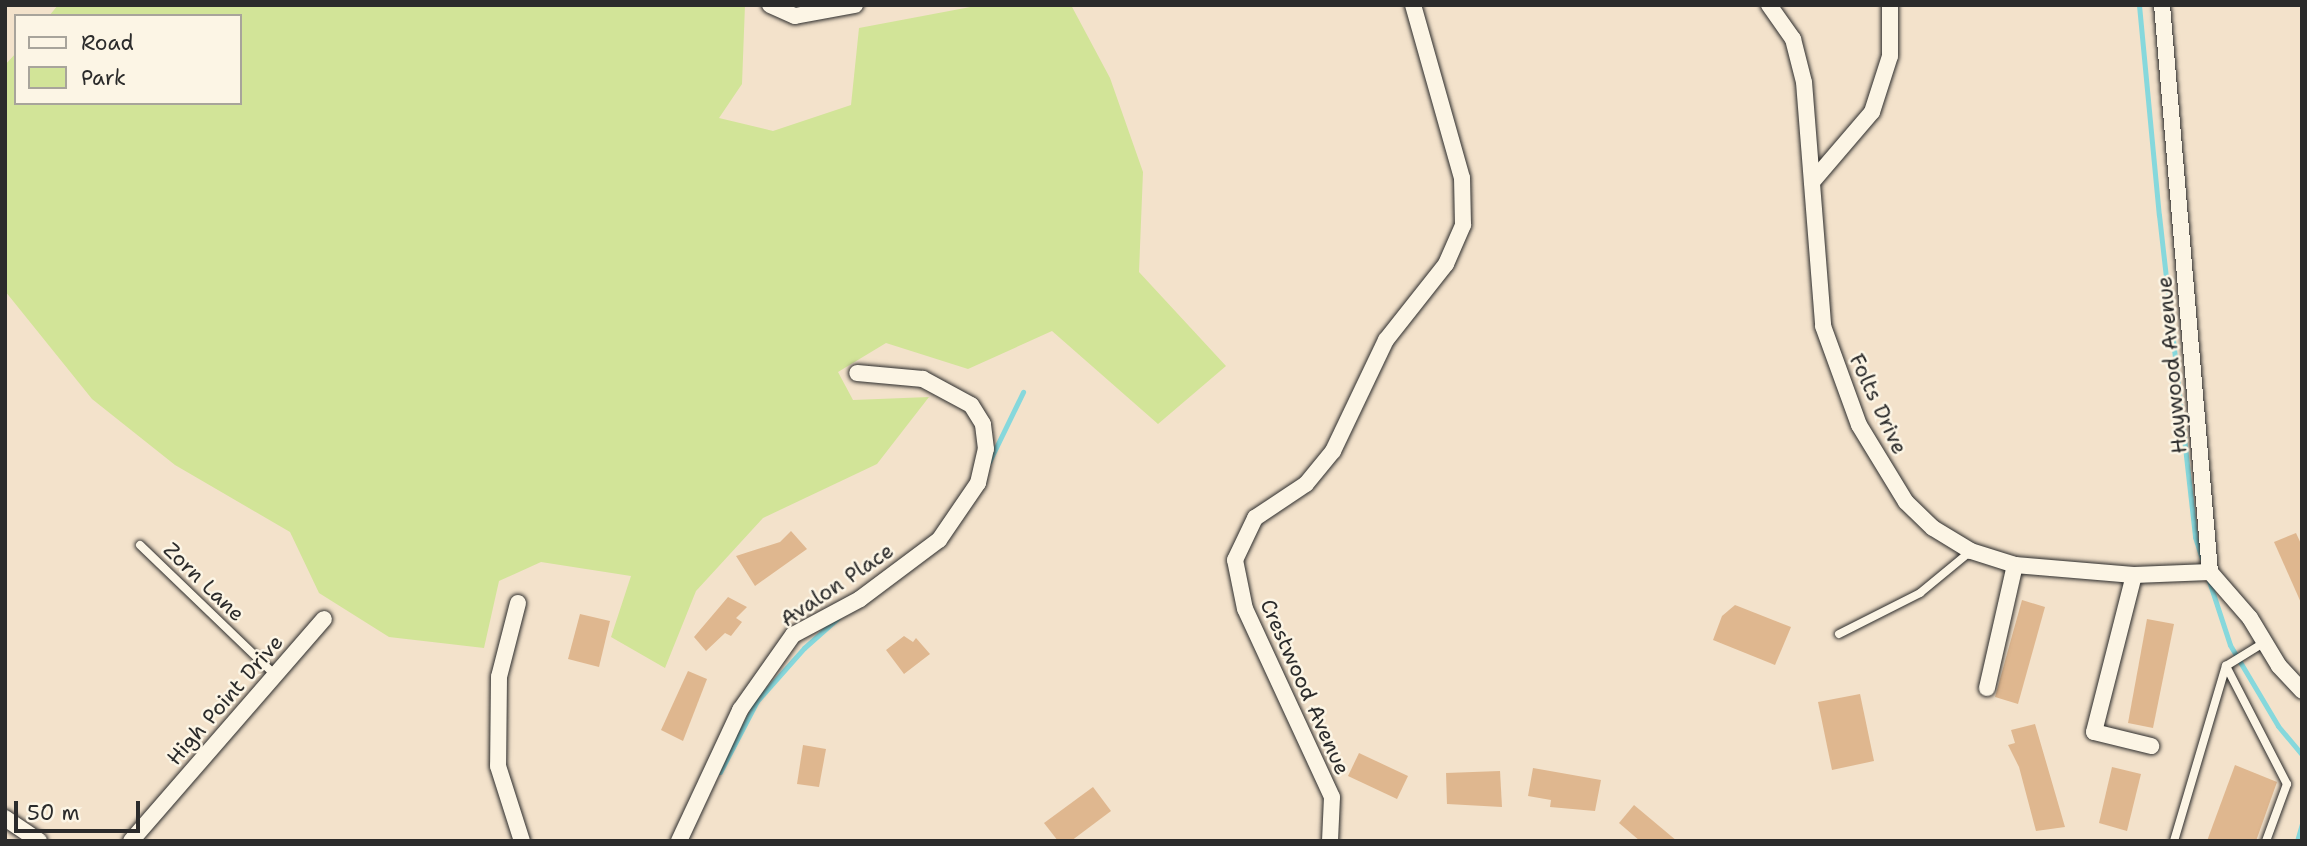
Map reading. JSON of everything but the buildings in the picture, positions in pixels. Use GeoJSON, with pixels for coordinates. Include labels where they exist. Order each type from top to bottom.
{"type":"FeatureCollection","features":[{"type":"Feature","properties":{"kind":"street"},"geometry":{"type":"LineString","coordinates":[[770,5],[796,16],[855,5]]}},
{"type":"Feature","properties":{"kind":"street","name":"Crestwood Avenue"},"geometry":{"type":"LineString","coordinates":[[1330,841],[1332,797],[1245,608],[1235,560],[1255,518],[1306,484],[1333,451],[1386,340],[1446,264],[1463,225],[1462,178],[1413,5]]}},
{"type":"Feature","properties":{"kind":"street","name":"Folts Drive"},"geometry":{"type":"LineString","coordinates":[[1769,5],[1793,39],[1804,82],[1823,327],[1838,376],[1859,425],[1906,502],[1933,528],[1971,551],[2015,565],[2134,575],[2210,572]]}},
{"type":"Feature","properties":{"kind":"street"},"geometry":{"type":"LineString","coordinates":[[1812,182],[1872,112],[1890,55],[1890,5]]}},
{"type":"Feature","properties":{"kind":"street","name":"Haywood Avenue"},"geometry":{"type":"LineString","coordinates":[[2162,5],[2210,572]]}},
{"type":"Feature","properties":{"kind":"street","name":"Avalon Place"},"geometry":{"type":"LineString","coordinates":[[679,841],[740,709],[793,635],[860,599],[939,540],[978,482],[986,449],[984,424],[971,405],[923,379],[857,373]]}},
{"type":"Feature","properties":{"kind":"street"},"geometry":{"type":"LineString","coordinates":[[1987,688],[2015,565]]}},
{"type":"Feature","properties":{"kind":"street"},"geometry":{"type":"LineString","coordinates":[[2210,572],[2302,691]]}},
{"type":"Feature","properties":{"kind":"street"},"geometry":{"type":"LineString","coordinates":[[2134,575],[2094,732],[2151,746]]}},
{"type":"Feature","properties":{"kind":"street"},"geometry":{"type":"LineString","coordinates":[[518,603],[499,677],[498,766],[522,841]]}},
{"type":"Feature","properties":{"kind":"street","name":"High Point Drive"},"geometry":{"type":"LineString","coordinates":[[131,841],[324,619]]}},
{"type":"Feature","properties":{"kind":"street"},"geometry":{"type":"LineString","coordinates":[[5,818],[39,841]]}},
{"type":"Feature","properties":{"kind":"lane","name":"Zorn Lane"},"geometry":{"type":"LineString","coordinates":[[140,545],[274,674]]}},
{"type":"Feature","properties":{"kind":"lane"},"geometry":{"type":"LineString","coordinates":[[1839,634],[1920,593],[1971,551]]}},
{"type":"Feature","properties":{"kind":"lane"},"geometry":{"type":"LineString","coordinates":[[2174,841],[2226,666],[2265,642]]}},
{"type":"Feature","properties":{"kind":"lane"},"geometry":{"type":"LineString","coordinates":[[2226,666],[2287,783],[2266,841]]}},
{"type":"Feature","properties":{"kind":"green space"},"geometry":{"type":"Polygon","coordinates":[[[58,5],[745,5],[742,84],[719,118],[773,131],[851,105],[859,28],[981,5],[1071,5],[1110,78],[1143,172],[1139,272],[1226,366],[1158,424],[1052,331],[968,369],[886,343],[838,372],[853,400],[929,397],[877,464],[763,518],[696,591],[665,668],[611,637],[631,576],[541,562],[499,581],[484,648],[389,637],[319,593],[290,532],[175,465],[92,399],[5,291],[5,65],[14,55],[14,105],[242,105],[242,14],[51,14],[58,5]]]}},
{"type":"Feature","properties":{"kind":"waterway"},"geometry":{"type":"LineString","coordinates":[[2139,5],[2195,537],[2202,558]]}},
{"type":"Feature","properties":{"kind":"waterway"},"geometry":{"type":"LineString","coordinates":[[989,462],[1023,392]]}},
{"type":"Feature","properties":{"kind":"waterway"},"geometry":{"type":"LineString","coordinates":[[2209,581],[2230,645],[2278,726],[2302,755]]}},
{"type":"Feature","properties":{"kind":"waterway"},"geometry":{"type":"LineString","coordinates":[[720,772],[757,701],[804,648],[838,618]]}},
{"type":"Feature","properties":{"kind":"waterway"},"geometry":{"type":"LineString","coordinates":[[2297,841],[2302,824]]}}]}
